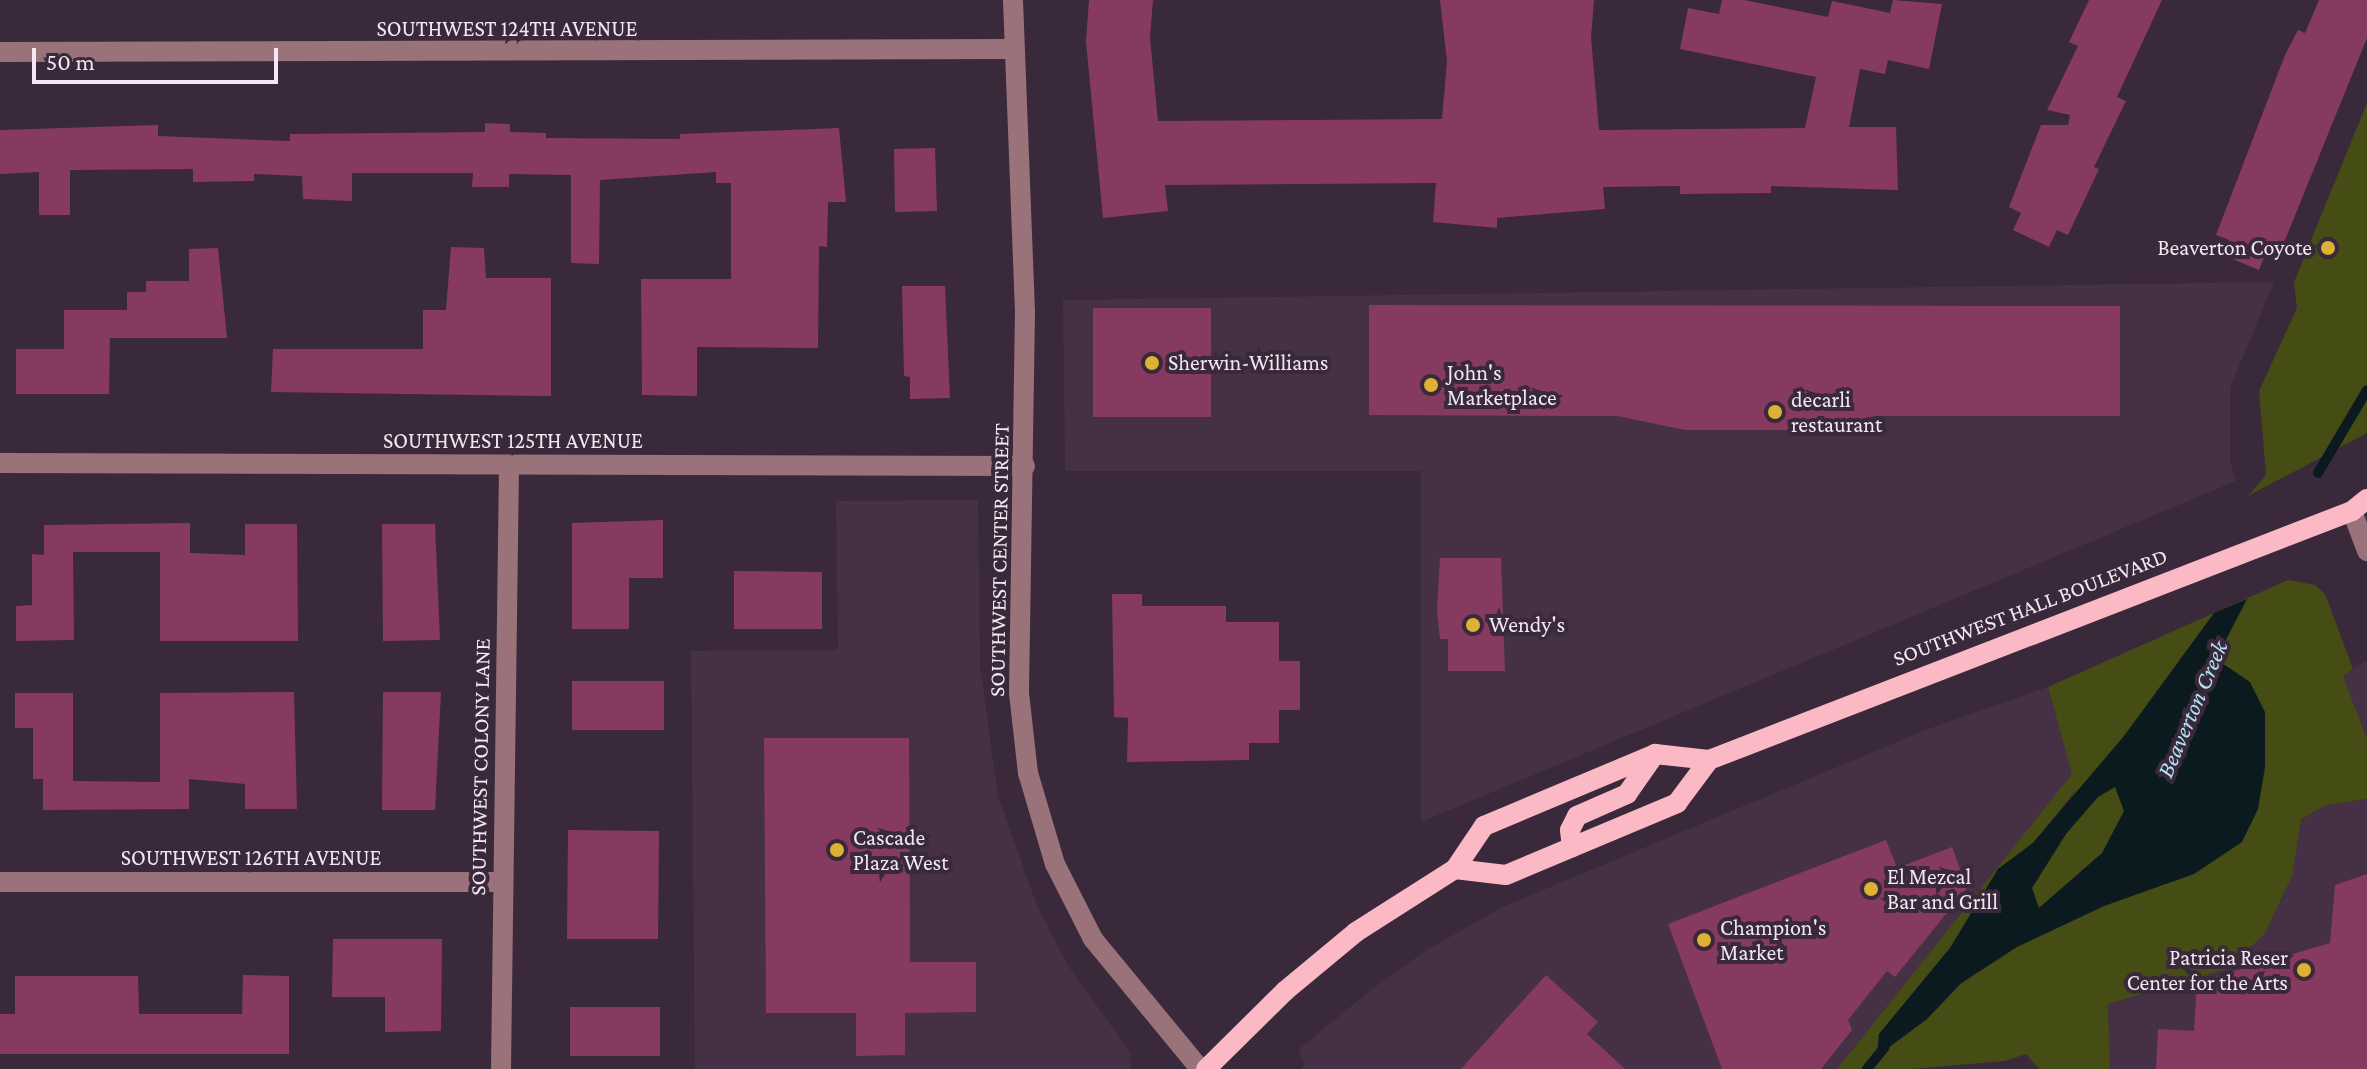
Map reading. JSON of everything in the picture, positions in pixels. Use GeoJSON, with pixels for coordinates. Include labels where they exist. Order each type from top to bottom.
{"type":"FeatureCollection","features":[{"type":"Feature","properties":{"kind":"main road","name":"SOUTHWEST HALL BOULEVARD"},"geometry":{"type":"LineString","coordinates":[[1206,1069],[1265,1010],[1345,941],[1455,869],[1484,826],[1655,754],[1709,760],[2362,507]]}},
{"type":"Feature","properties":{"kind":"main road"},"geometry":{"type":"LineString","coordinates":[[1572,847],[1570,830],[1577,816],[1627,794],[1655,754]]}},
{"type":"Feature","properties":{"kind":"main road"},"geometry":{"type":"LineString","coordinates":[[1455,869],[1506,875],[1677,803],[1709,760]]}},
{"type":"Feature","properties":{"kind":"street","name":"SOUTHWEST CENTER STREET"},"geometry":{"type":"LineString","coordinates":[[1013,0],[1025,311],[1025,466],[1019,693],[1038,813],[1063,884],[1093,939],[1200,1069]]}},
{"type":"Feature","properties":{"kind":"street","name":"SOUTHWEST 124TH AVENUE"},"geometry":{"type":"LineString","coordinates":[[0,52],[1014,49]]}},
{"type":"Feature","properties":{"kind":"street","name":"SOUTHWEST 125TH AVENUE"},"geometry":{"type":"LineString","coordinates":[[0,463],[1025,466]]}},
{"type":"Feature","properties":{"kind":"street","name":"SOUTHWEST COLONY LANE"},"geometry":{"type":"LineString","coordinates":[[501,1069],[509,465]]}},
{"type":"Feature","properties":{"kind":"street"},"geometry":{"type":"LineString","coordinates":[[2362,507],[2367,551]]}},
{"type":"Feature","properties":{"kind":"street","name":"SOUTHWEST 126TH AVENUE"},"geometry":{"type":"LineString","coordinates":[[0,882],[503,882]]}},
{"type":"Feature","properties":{"kind":"shaded area"},"geometry":{"type":"Polygon","coordinates":[[[2274,282],[2230,388],[2230,462],[2236,481],[1421,822],[1421,471],[1065,471],[1063,300],[2274,282]]]}},
{"type":"Feature","properties":{"kind":"shaded area"},"geometry":{"type":"Polygon","coordinates":[[[978,500],[980,665],[998,796],[1036,903],[1067,964],[1130,1052],[1131,1069],[695,1069],[691,651],[838,650],[836,501],[978,500]]]}},
{"type":"Feature","properties":{"kind":"shaded area"},"geometry":{"type":"Polygon","coordinates":[[[2367,660],[2367,739],[2343,676],[2367,660]]]}},
{"type":"Feature","properties":{"kind":"shaded area"},"geometry":{"type":"Polygon","coordinates":[[[2048,687],[2073,774],[1837,1069],[1300,1069],[1305,1064],[1298,1050],[1372,989],[1428,949],[1507,905],[1928,729],[2048,687]]]}},
{"type":"Feature","properties":{"kind":"shaded area"},"geometry":{"type":"Polygon","coordinates":[[[2367,799],[2367,1069],[2110,1069],[2108,1004],[2200,979],[2282,900],[2301,821],[2326,805],[2367,799]]]}},
{"type":"Feature","properties":{"kind":"green space"},"geometry":{"type":"Polygon","coordinates":[[[2367,103],[2367,433],[2248,496],[2266,475],[2259,391],[2297,308],[2294,282],[2367,103]]]}},
{"type":"Feature","properties":{"kind":"green space"},"geometry":{"type":"Polygon","coordinates":[[[2288,580],[2315,585],[2325,594],[2353,669],[2343,676],[2367,739],[2367,799],[2326,805],[2301,820],[2292,876],[2264,935],[2224,970],[2108,1004],[2110,1069],[2039,1069],[2026,1054],[2005,1061],[1911,1069],[1837,1069],[2072,774],[2048,687],[2288,580]],[[2077,789],[2033,843],[1998,869],[1950,948],[1879,1034],[1878,1055],[1927,1019],[1962,983],[2077,789]]]}},
{"type":"Feature","properties":{"kind":"water"},"geometry":{"type":"Polygon","coordinates":[[[2247,599],[2216,659],[2250,682],[2265,712],[2265,767],[2258,809],[2242,842],[2194,874],[2104,906],[2017,947],[1960,984],[1927,1019],[1877,1056],[1879,1034],[1950,948],[1998,869],[2033,843],[2124,736],[2214,613],[2247,599]],[[2115,787],[2098,797],[2066,834],[2032,888],[2039,908],[2102,853],[2124,811],[2115,787]]]}},
{"type":"Feature","properties":{"kind":"building"},"geometry":{"type":"Polygon","coordinates":[[[1089,0],[1153,0],[1150,38],[1158,121],[1442,119],[1447,61],[1440,0],[1594,0],[1591,37],[1599,130],[1805,128],[1816,77],[1680,49],[1688,8],[1719,14],[1722,0],[1744,0],[1828,17],[1832,1],[1890,13],[1893,0],[1942,4],[1929,69],[1888,60],[1885,74],[1860,69],[1849,127],[1896,127],[1898,190],[1771,186],[1771,193],[1680,194],[1680,186],[1603,187],[1605,209],[1497,218],[1497,228],[1433,222],[1436,183],[1165,185],[1168,211],[1103,218],[1086,42],[1089,0]]]}},
{"type":"Feature","properties":{"kind":"building"},"geometry":{"type":"Polygon","coordinates":[[[2089,0],[2162,0],[2117,97],[2126,101],[2094,167],[2099,169],[2068,235],[2057,230],[2049,247],[2013,230],[2021,213],[2009,207],[2041,125],[2068,125],[2070,115],[2047,110],[2078,46],[2069,42],[2089,0]]]}},
{"type":"Feature","properties":{"kind":"building"},"geometry":{"type":"Polygon","coordinates":[[[2319,0],[2367,0],[2367,38],[2277,260],[2265,255],[2259,270],[2223,255],[2229,240],[2216,235],[2285,55],[2298,30],[2305,33],[2319,0]]]}},
{"type":"Feature","properties":{"kind":"building"},"geometry":{"type":"Polygon","coordinates":[[[485,123],[510,124],[510,132],[546,133],[546,138],[680,139],[680,134],[839,128],[846,202],[828,202],[827,247],[819,246],[818,348],[697,347],[697,396],[642,395],[641,279],[731,279],[731,183],[716,183],[716,172],[600,180],[599,264],[571,263],[571,175],[509,174],[509,187],[472,187],[473,173],[352,173],[352,201],[303,199],[302,176],[254,174],[254,181],[193,182],[193,169],[70,170],[70,215],[39,215],[39,172],[0,174],[0,130],[158,125],[158,136],[290,141],[290,134],[485,132],[485,123]]]}},
{"type":"Feature","properties":{"kind":"building"},"geometry":{"type":"Polygon","coordinates":[[[935,148],[937,211],[895,212],[894,149],[935,148]]]}},
{"type":"Feature","properties":{"kind":"building"},"geometry":{"type":"Polygon","coordinates":[[[451,247],[484,248],[486,278],[551,278],[551,396],[271,392],[273,349],[423,349],[423,310],[446,310],[451,247]]]}},
{"type":"Feature","properties":{"kind":"building"},"geometry":{"type":"Polygon","coordinates":[[[218,248],[227,338],[110,338],[109,394],[16,394],[16,349],[64,349],[64,310],[127,310],[127,292],[146,292],[146,281],[189,281],[189,249],[218,248]]]}},
{"type":"Feature","properties":{"kind":"building"},"geometry":{"type":"Polygon","coordinates":[[[902,286],[945,286],[950,398],[910,399],[910,377],[904,376],[902,286]]]}},
{"type":"Feature","properties":{"kind":"building"},"geometry":{"type":"Polygon","coordinates":[[[1369,305],[2120,306],[2120,416],[1875,416],[1805,430],[1685,430],[1617,416],[1369,415],[1369,305]]]}},
{"type":"Feature","properties":{"kind":"building","name":"Sherwin-Williams"},"geometry":{"type":"Polygon","coordinates":[[[1093,308],[1211,308],[1211,417],[1093,417],[1093,308]]]}},
{"type":"Feature","properties":{"kind":"building"},"geometry":{"type":"Polygon","coordinates":[[[663,520],[663,578],[629,578],[629,629],[572,629],[572,523],[663,520]]]}},
{"type":"Feature","properties":{"kind":"building"},"geometry":{"type":"Polygon","coordinates":[[[190,523],[190,553],[245,555],[245,524],[297,524],[298,641],[160,641],[160,552],[73,552],[74,640],[16,641],[16,606],[32,605],[32,554],[44,555],[44,525],[190,523]]]}},
{"type":"Feature","properties":{"kind":"building"},"geometry":{"type":"Polygon","coordinates":[[[382,524],[435,524],[440,640],[383,641],[382,524]]]}},
{"type":"Feature","properties":{"kind":"building","name":"Wendy's"},"geometry":{"type":"Polygon","coordinates":[[[1440,558],[1501,558],[1505,671],[1448,671],[1448,639],[1440,639],[1437,611],[1440,558]]]}},
{"type":"Feature","properties":{"kind":"building"},"geometry":{"type":"Polygon","coordinates":[[[734,571],[822,572],[822,629],[734,629],[734,571]]]}},
{"type":"Feature","properties":{"kind":"building"},"geometry":{"type":"Polygon","coordinates":[[[1112,594],[1142,594],[1142,606],[1226,606],[1226,622],[1279,622],[1279,661],[1300,661],[1300,710],[1279,710],[1279,743],[1249,743],[1249,760],[1127,762],[1128,718],[1114,717],[1112,594]]]}},
{"type":"Feature","properties":{"kind":"building"},"geometry":{"type":"Polygon","coordinates":[[[572,681],[664,681],[664,730],[572,730],[572,681]]]}},
{"type":"Feature","properties":{"kind":"building"},"geometry":{"type":"Polygon","coordinates":[[[294,692],[297,809],[245,809],[245,784],[189,779],[189,809],[43,810],[43,779],[33,779],[33,728],[15,728],[15,693],[73,693],[73,781],[160,782],[160,693],[294,692]]]}},
{"type":"Feature","properties":{"kind":"building"},"geometry":{"type":"Polygon","coordinates":[[[383,692],[441,692],[435,810],[382,810],[383,692]]]}},
{"type":"Feature","properties":{"kind":"building","name":"Cascade Plaza West"},"geometry":{"type":"Polygon","coordinates":[[[764,738],[909,738],[910,962],[976,962],[976,1012],[905,1013],[905,1055],[856,1056],[856,1013],[766,1013],[764,738]]]}},
{"type":"Feature","properties":{"kind":"building"},"geometry":{"type":"Polygon","coordinates":[[[568,830],[659,831],[658,939],[567,939],[568,830]]]}},
{"type":"Feature","properties":{"kind":"building"},"geometry":{"type":"Polygon","coordinates":[[[1886,840],[1897,868],[1952,847],[1967,888],[1895,977],[1887,971],[1848,1020],[1852,1030],[1821,1069],[1722,1069],[1668,924],[1886,840]]]}},
{"type":"Feature","properties":{"kind":"building","name":"Patricia Reser Center for the Arts"},"geometry":{"type":"Polygon","coordinates":[[[2367,874],[2367,1069],[2156,1069],[2158,1029],[2194,1031],[2197,982],[2330,943],[2335,885],[2367,874]]]}},
{"type":"Feature","properties":{"kind":"building"},"geometry":{"type":"Polygon","coordinates":[[[333,939],[442,939],[441,1031],[385,1032],[385,997],[332,997],[333,939]]]}},
{"type":"Feature","properties":{"kind":"building"},"geometry":{"type":"Polygon","coordinates":[[[243,975],[289,976],[289,1054],[0,1054],[0,1014],[15,1014],[15,976],[138,976],[139,1014],[242,1014],[243,975]]]}},
{"type":"Feature","properties":{"kind":"building"},"geometry":{"type":"Polygon","coordinates":[[[1546,975],[1598,1022],[1587,1034],[1625,1069],[1461,1069],[1546,975]]]}},
{"type":"Feature","properties":{"kind":"building"},"geometry":{"type":"Polygon","coordinates":[[[570,1007],[660,1007],[660,1056],[570,1056],[570,1007]]]}},
{"type":"Feature","properties":{"kind":"waterway","name":"Beaverton Creek"},"geometry":{"type":"LineString","coordinates":[[2318,473],[2367,390]]}},
{"type":"Feature","properties":{"kind":"waterway","name":"Beaverton Creek"},"geometry":{"type":"LineString","coordinates":[[1867,1069],[1885,1047]]}},
{"type":"Feature","properties":{"kind":"place","name":"Beaverton Coyote"},"geometry":{"type":"Point","coordinates":[2328,248]}},
{"type":"Feature","properties":{"kind":"place","name":"Sherwin-Williams"},"geometry":{"type":"Point","coordinates":[1152,363]}},
{"type":"Feature","properties":{"kind":"place","name":"John's Marketplace"},"geometry":{"type":"Point","coordinates":[1431,385]}},
{"type":"Feature","properties":{"kind":"place","name":"decarli restaurant"},"geometry":{"type":"Point","coordinates":[1775,412]}},
{"type":"Feature","properties":{"kind":"place","name":"Wendy's"},"geometry":{"type":"Point","coordinates":[1473,625]}},
{"type":"Feature","properties":{"kind":"place","name":"Cascade Plaza West"},"geometry":{"type":"Point","coordinates":[837,850]}},
{"type":"Feature","properties":{"kind":"place","name":"El Mezcal Bar and Grill"},"geometry":{"type":"Point","coordinates":[1871,889]}},
{"type":"Feature","properties":{"kind":"place","name":"Champion's Market"},"geometry":{"type":"Point","coordinates":[1704,940]}},
{"type":"Feature","properties":{"kind":"place","name":"Patricia Reser Center for the Arts"},"geometry":{"type":"Point","coordinates":[2304,970]}}]}
